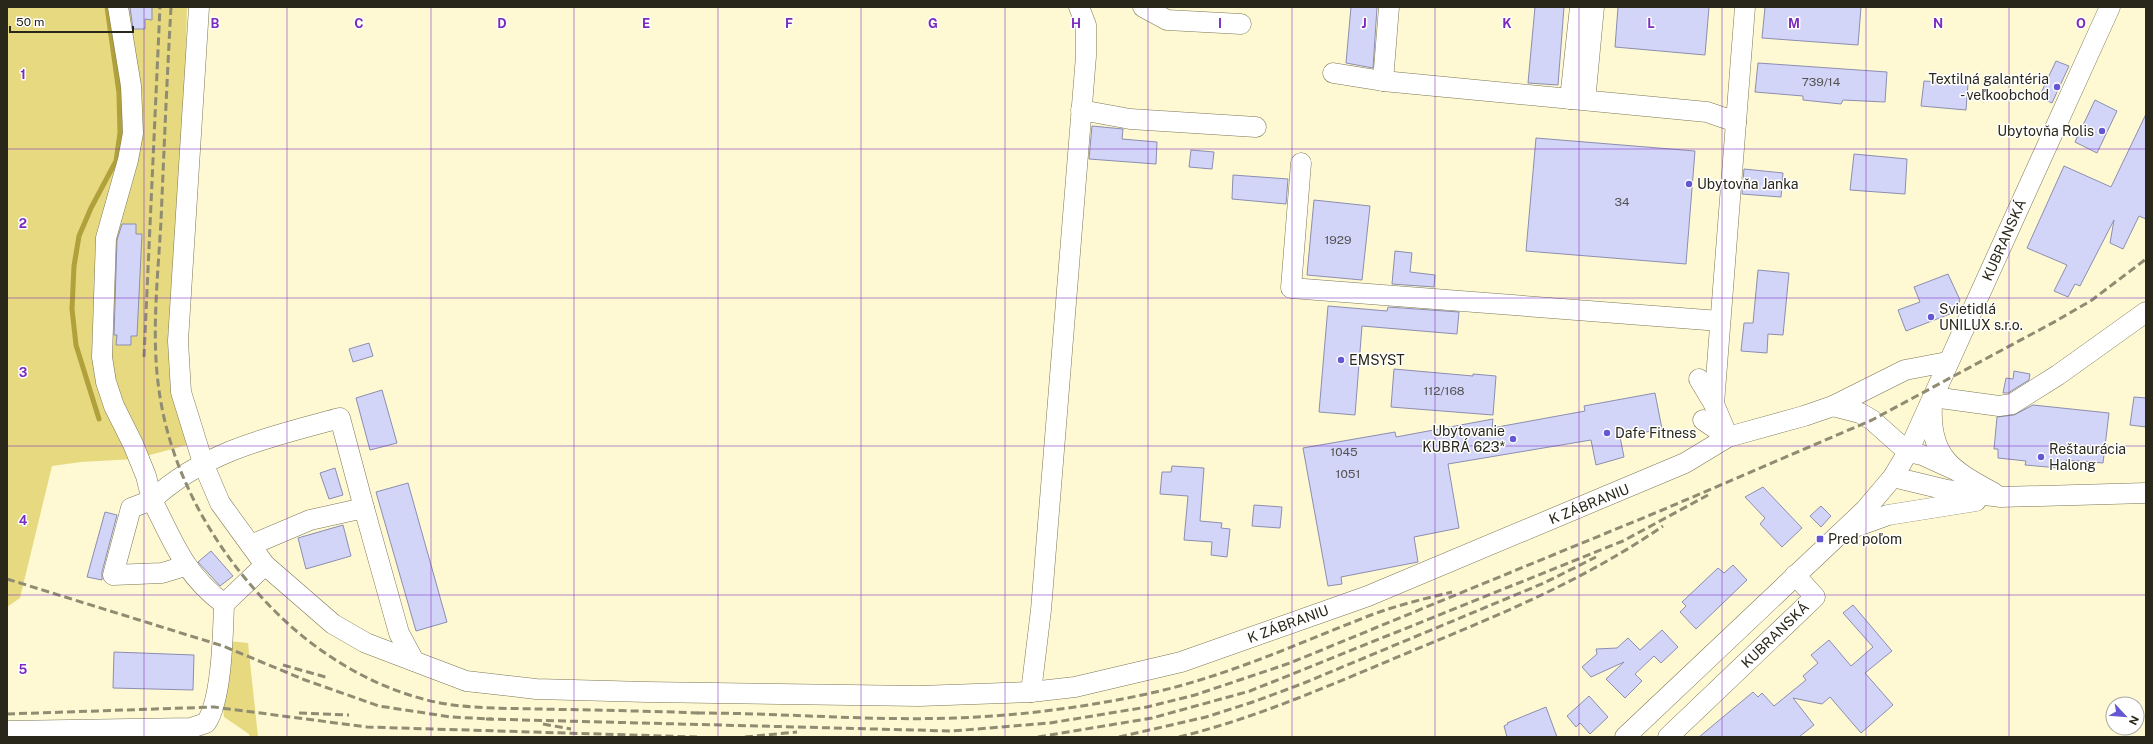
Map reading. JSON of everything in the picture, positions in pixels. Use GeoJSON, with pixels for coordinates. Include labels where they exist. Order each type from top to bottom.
{"type":"FeatureCollection","features":[{"type":"Feature","properties":{"kind":"street"},"geometry":{"type":"LineString","coordinates":[[118,7],[132,86],[133,132],[128,160],[106,238],[102,357],[106,382],[114,406],[133,444],[146,476],[152,500],[185,566],[205,589],[224,604]]}},
{"type":"Feature","properties":{"kind":"street","name":"K ZÁBRANIU"},"geometry":{"type":"LineString","coordinates":[[199,7],[178,341],[181,392],[203,462],[220,503],[265,565],[333,624],[366,643],[466,681],[536,689],[918,696],[1031,692],[1075,687],[1181,662],[1368,596],[1685,463],[1728,437],[1833,406],[1905,370],[1947,362]]}},
{"type":"Feature","properties":{"kind":"street"},"geometry":{"type":"LineString","coordinates":[[1031,692],[1042,610],[1078,205],[1081,110],[1086,56],[1086,25],[1079,7]]}},
{"type":"Feature","properties":{"kind":"street"},"geometry":{"type":"LineString","coordinates":[[1143,7],[1167,20],[1241,24]]}},
{"type":"Feature","properties":{"kind":"street"},"geometry":{"type":"LineString","coordinates":[[1383,81],[1389,7]]}},
{"type":"Feature","properties":{"kind":"street"},"geometry":{"type":"LineString","coordinates":[[1578,95],[1580,7]]}},
{"type":"Feature","properties":{"kind":"street"},"geometry":{"type":"LineString","coordinates":[[1578,95],[1594,7]]}},
{"type":"Feature","properties":{"kind":"street"},"geometry":{"type":"LineString","coordinates":[[1714,404],[1745,7]]}},
{"type":"Feature","properties":{"kind":"street","name":"KUBRANSKÁ"},"geometry":{"type":"LineString","coordinates":[[1625,737],[1865,510],[1893,476],[1908,452],[2105,12]]}},
{"type":"Feature","properties":{"kind":"street"},"geometry":{"type":"LineString","coordinates":[[1334,73],[1383,81],[1578,95],[1707,112],[1736,122]]}},
{"type":"Feature","properties":{"kind":"street"},"geometry":{"type":"LineString","coordinates":[[1081,110],[1130,119],[1256,127]]}},
{"type":"Feature","properties":{"kind":"street"},"geometry":{"type":"LineString","coordinates":[[1301,163],[1291,288],[1720,321]]}},
{"type":"Feature","properties":{"kind":"street"},"geometry":{"type":"LineString","coordinates":[[1955,470],[1938,449],[1933,436],[1931,422],[1933,397],[1999,406],[2012,404],[2058,375],[2146,312]]}},
{"type":"Feature","properties":{"kind":"street"},"geometry":{"type":"LineString","coordinates":[[1699,379],[1714,404],[1728,437]]}},
{"type":"Feature","properties":{"kind":"street"},"geometry":{"type":"LineString","coordinates":[[1833,406],[1860,413],[1872,420],[1908,452],[1922,455],[1955,470],[2001,498]]}},
{"type":"Feature","properties":{"kind":"street"},"geometry":{"type":"LineString","coordinates":[[185,566],[162,573],[113,575],[131,508],[152,500],[170,483],[203,462],[259,440],[340,418],[399,633],[414,661]]}},
{"type":"Feature","properties":{"kind":"street"},"geometry":{"type":"LineString","coordinates":[[1703,420],[1728,437]]}},
{"type":"Feature","properties":{"kind":"street"},"geometry":{"type":"LineString","coordinates":[[1893,476],[1947,490],[2001,498]]}},
{"type":"Feature","properties":{"kind":"street"},"geometry":{"type":"LineString","coordinates":[[1840,533],[1888,516],[2001,498],[2146,493]]}},
{"type":"Feature","properties":{"kind":"street"},"geometry":{"type":"LineString","coordinates":[[251,545],[310,520],[364,508]]}},
{"type":"Feature","properties":{"kind":"street"},"geometry":{"type":"LineString","coordinates":[[7,731],[191,728],[206,723],[214,707],[223,646],[224,604],[265,565]]}},
{"type":"Feature","properties":{"kind":"street","name":"KUBRANSKÁ"},"geometry":{"type":"LineString","coordinates":[[1668,737],[1815,597],[1795,575]]}},
{"type":"Feature","properties":{"kind":"street"},"geometry":{"type":"LineString","coordinates":[[1693,672],[1713,694]]}},
{"type":"Feature","properties":{"kind":"shaded area"},"geometry":{"type":"Polygon","coordinates":[[[7,7],[187,7],[178,390],[187,445],[135,459],[81,462],[52,466],[20,598],[7,607],[7,7]]]}},
{"type":"Feature","properties":{"kind":"shaded area"},"geometry":{"type":"Polygon","coordinates":[[[229,641],[248,643],[258,737],[250,737],[249,734],[224,717],[222,700],[229,641]]]}},
{"type":"Feature","properties":{"kind":"building"},"geometry":{"type":"Polygon","coordinates":[[[130,7],[152,7],[152,20],[145,19],[145,29],[133,29],[130,7]]]}},
{"type":"Feature","properties":{"kind":"building"},"geometry":{"type":"Polygon","coordinates":[[[1351,7],[1377,7],[1373,68],[1346,63],[1351,7]]]}},
{"type":"Feature","properties":{"kind":"building"},"geometry":{"type":"Polygon","coordinates":[[[1535,7],[1564,7],[1558,85],[1528,83],[1535,7]]]}},
{"type":"Feature","properties":{"kind":"building"},"geometry":{"type":"Polygon","coordinates":[[[1618,7],[1709,7],[1705,55],[1615,47],[1618,7]]]}},
{"type":"Feature","properties":{"kind":"building"},"geometry":{"type":"Polygon","coordinates":[[[1765,7],[1861,7],[1858,45],[1762,38],[1765,7]]]}},
{"type":"Feature","properties":{"kind":"building"},"geometry":{"type":"Polygon","coordinates":[[[2056,61],[2069,66],[2052,103],[2039,97],[2056,61]]]}},
{"type":"Feature","properties":{"kind":"building"},"geometry":{"type":"Polygon","coordinates":[[[1758,63],[1887,72],[1885,102],[1843,100],[1841,104],[1803,100],[1803,96],[1755,92],[1758,63]]]}},
{"type":"Feature","properties":{"kind":"building"},"geometry":{"type":"Polygon","coordinates":[[[1924,81],[1968,84],[1966,110],[1921,106],[1924,81]]]}},
{"type":"Feature","properties":{"kind":"building"},"geometry":{"type":"Polygon","coordinates":[[[2095,100],[2117,111],[2097,153],[2075,142],[2095,100]]]}},
{"type":"Feature","properties":{"kind":"building"},"geometry":{"type":"Polygon","coordinates":[[[2146,114],[2146,219],[2139,216],[2123,249],[2110,243],[2114,220],[2080,286],[2075,284],[2068,297],[2054,291],[2067,265],[2027,248],[2064,166],[2111,187],[2146,114]]]}},
{"type":"Feature","properties":{"kind":"building"},"geometry":{"type":"Polygon","coordinates":[[[1092,126],[1123,129],[1122,139],[1157,142],[1156,164],[1089,159],[1092,126]]]}},
{"type":"Feature","properties":{"kind":"building"},"geometry":{"type":"Polygon","coordinates":[[[1536,138],[1695,151],[1686,264],[1526,251],[1536,138]]]}},
{"type":"Feature","properties":{"kind":"building"},"geometry":{"type":"Polygon","coordinates":[[[1191,150],[1214,152],[1212,169],[1189,167],[1191,150]]]}},
{"type":"Feature","properties":{"kind":"building"},"geometry":{"type":"Polygon","coordinates":[[[1854,154],[1907,159],[1905,194],[1850,190],[1854,154]]]}},
{"type":"Feature","properties":{"kind":"building"},"geometry":{"type":"Polygon","coordinates":[[[1744,169],[1783,173],[1781,197],[1742,194],[1744,169]]]}},
{"type":"Feature","properties":{"kind":"building"},"geometry":{"type":"Polygon","coordinates":[[[1233,175],[1288,179],[1286,204],[1232,199],[1233,175]]]}},
{"type":"Feature","properties":{"kind":"building"},"geometry":{"type":"Polygon","coordinates":[[[1314,200],[1370,206],[1362,280],[1307,275],[1314,200]]]}},
{"type":"Feature","properties":{"kind":"building"},"geometry":{"type":"Polygon","coordinates":[[[122,224],[136,224],[136,234],[142,234],[137,336],[131,336],[131,345],[116,345],[117,335],[114,335],[117,240],[122,224]]]}},
{"type":"Feature","properties":{"kind":"building"},"geometry":{"type":"Polygon","coordinates":[[[1395,251],[1412,253],[1410,272],[1435,275],[1434,287],[1392,284],[1395,251]]]}},
{"type":"Feature","properties":{"kind":"building"},"geometry":{"type":"Polygon","coordinates":[[[1758,270],[1789,273],[1783,335],[1768,334],[1767,353],[1741,351],[1744,323],[1753,323],[1758,270]]]}},
{"type":"Feature","properties":{"kind":"building"},"geometry":{"type":"Polygon","coordinates":[[[1948,274],[1960,300],[1955,312],[1906,331],[1898,310],[1920,302],[1914,287],[1948,274]]]}},
{"type":"Feature","properties":{"kind":"building","name":"EMSYST"},"geometry":{"type":"Polygon","coordinates":[[[1328,306],[1387,311],[1388,307],[1459,312],[1457,334],[1362,326],[1355,415],[1319,412],[1328,306]]]}},
{"type":"Feature","properties":{"kind":"building"},"geometry":{"type":"Polygon","coordinates":[[[369,343],[373,356],[353,362],[349,349],[369,343]]]}},
{"type":"Feature","properties":{"kind":"building"},"geometry":{"type":"Polygon","coordinates":[[[1394,369],[1473,376],[1473,374],[1496,376],[1493,415],[1391,407],[1394,369]]]}},
{"type":"Feature","properties":{"kind":"building"},"geometry":{"type":"Polygon","coordinates":[[[2014,371],[2030,374],[2029,380],[2008,393],[2003,393],[2006,378],[2013,379],[2014,371]]]}},
{"type":"Feature","properties":{"kind":"building"},"geometry":{"type":"Polygon","coordinates":[[[382,390],[397,443],[370,450],[356,398],[382,390]]]}},
{"type":"Feature","properties":{"kind":"building"},"geometry":{"type":"Polygon","coordinates":[[[1655,393],[1662,429],[1620,437],[1624,457],[1596,465],[1591,440],[1448,464],[1459,528],[1414,537],[1418,562],[1341,577],[1342,584],[1328,586],[1303,448],[1395,432],[1396,437],[1493,419],[1492,428],[1585,411],[1584,406],[1655,393]]]}},
{"type":"Feature","properties":{"kind":"building"},"geometry":{"type":"Polygon","coordinates":[[[2134,397],[2146,398],[2146,427],[2130,425],[2134,397]]]}},
{"type":"Feature","properties":{"kind":"building"},"geometry":{"type":"Polygon","coordinates":[[[2033,405],[2109,413],[2103,463],[2066,460],[2066,465],[2059,464],[2059,468],[2025,465],[2026,461],[1998,458],[1998,449],[1994,449],[1997,417],[2014,415],[2033,405]]]}},
{"type":"Feature","properties":{"kind":"building"},"geometry":{"type":"Polygon","coordinates":[[[1172,466],[1204,468],[1200,521],[1222,523],[1221,528],[1230,529],[1227,557],[1211,555],[1212,542],[1184,540],[1188,496],[1160,494],[1162,472],[1171,472],[1172,466]]]}},
{"type":"Feature","properties":{"kind":"building"},"geometry":{"type":"Polygon","coordinates":[[[335,468],[343,495],[329,499],[320,473],[335,468]]]}},
{"type":"Feature","properties":{"kind":"building"},"geometry":{"type":"Polygon","coordinates":[[[408,483],[447,622],[416,631],[376,492],[408,483]]]}},
{"type":"Feature","properties":{"kind":"building"},"geometry":{"type":"Polygon","coordinates":[[[1763,487],[1802,528],[1782,547],[1760,524],[1765,518],[1745,497],[1763,487]]]}},
{"type":"Feature","properties":{"kind":"building"},"geometry":{"type":"Polygon","coordinates":[[[1254,505],[1282,507],[1280,528],[1252,526],[1254,505]]]}},
{"type":"Feature","properties":{"kind":"building"},"geometry":{"type":"Polygon","coordinates":[[[1821,506],[1831,516],[1821,527],[1810,516],[1821,506]]]}},
{"type":"Feature","properties":{"kind":"building"},"geometry":{"type":"Polygon","coordinates":[[[105,512],[117,515],[102,572],[102,580],[87,577],[105,512]]]}},
{"type":"Feature","properties":{"kind":"building"},"geometry":{"type":"Polygon","coordinates":[[[343,525],[351,556],[306,569],[298,538],[343,525]]]}},
{"type":"Feature","properties":{"kind":"building"},"geometry":{"type":"Polygon","coordinates":[[[211,551],[233,576],[220,586],[198,562],[211,551]]]}},
{"type":"Feature","properties":{"kind":"building"},"geometry":{"type":"Polygon","coordinates":[[[1733,565],[1747,580],[1696,629],[1680,612],[1686,606],[1682,602],[1718,568],[1724,573],[1733,565]]]}},
{"type":"Feature","properties":{"kind":"building"},"geometry":{"type":"Polygon","coordinates":[[[1853,605],[1892,651],[1865,673],[1893,705],[1861,733],[1830,697],[1822,704],[1793,698],[1814,725],[1799,737],[1699,737],[1753,692],[1758,697],[1762,693],[1774,706],[1806,680],[1803,676],[1818,663],[1811,655],[1829,640],[1851,666],[1873,647],[1843,613],[1853,605]]]}},
{"type":"Feature","properties":{"kind":"building"},"geometry":{"type":"Polygon","coordinates":[[[1662,630],[1678,647],[1661,663],[1654,656],[1635,674],[1642,681],[1625,698],[1606,679],[1624,662],[1591,677],[1582,667],[1597,654],[1596,649],[1617,648],[1628,638],[1640,650],[1662,630]]]}},
{"type":"Feature","properties":{"kind":"building"},"geometry":{"type":"Polygon","coordinates":[[[114,652],[194,655],[193,690],[113,688],[114,652]]]}},
{"type":"Feature","properties":{"kind":"building"},"geometry":{"type":"Polygon","coordinates":[[[1589,696],[1608,717],[1590,734],[1580,723],[1576,727],[1567,716],[1589,696]]]}},
{"type":"Feature","properties":{"kind":"building"},"geometry":{"type":"Polygon","coordinates":[[[1546,707],[1557,737],[1507,737],[1504,726],[1508,724],[1507,723],[1546,707]]]}},
{"type":"Feature","properties":{"kind":"waterway"},"geometry":{"type":"LineString","coordinates":[[99,419],[76,345],[72,309],[74,266],[79,236],[91,208],[116,161],[120,133],[119,93],[107,7]]}},
{"type":"Feature","properties":{"kind":"railway"},"geometry":{"type":"LineString","coordinates":[[144,357],[160,7]]}},
{"type":"Feature","properties":{"kind":"railway"},"geometry":{"type":"LineString","coordinates":[[171,7],[155,327],[159,390],[164,420],[183,477],[211,531],[246,580],[282,618],[318,648],[358,673],[401,692],[423,699],[451,705],[479,707],[701,713]]}},
{"type":"Feature","properties":{"kind":"railway"},"geometry":{"type":"LineString","coordinates":[[486,719],[952,731],[1050,723],[1147,707],[1195,695],[1290,663],[1660,511],[1872,420],[2092,300],[2146,259]]}},
{"type":"Feature","properties":{"kind":"railway"},"geometry":{"type":"LineString","coordinates":[[1038,737],[1152,718],[1250,691],[1623,541],[1708,495]]}},
{"type":"Feature","properties":{"kind":"railway"},"geometry":{"type":"LineString","coordinates":[[1179,737],[1239,720],[1297,698],[1478,624],[1603,564],[1663,526]]}},
{"type":"Feature","properties":{"kind":"railway"},"geometry":{"type":"LineString","coordinates":[[1119,737],[1206,717],[1256,701],[1304,683],[1544,583],[1596,557]]}},
{"type":"Feature","properties":{"kind":"railway"},"geometry":{"type":"LineString","coordinates":[[7,579],[223,646],[305,680],[379,706],[451,717],[492,719]]}},
{"type":"Feature","properties":{"kind":"railway"},"geometry":{"type":"LineString","coordinates":[[697,713],[922,719],[978,717],[1025,713],[1095,704],[1142,695],[1200,680],[1256,661],[1377,613],[1452,592]]}},
{"type":"Feature","properties":{"kind":"railway"},"geometry":{"type":"LineString","coordinates":[[283,665],[329,678]]}},
{"type":"Feature","properties":{"kind":"railway"},"geometry":{"type":"LineString","coordinates":[[7,714],[214,707],[367,727],[697,737]]}},
{"type":"Feature","properties":{"kind":"railway"},"geometry":{"type":"LineString","coordinates":[[299,713],[349,715]]}},
{"type":"Feature","properties":{"kind":"railway"},"geometry":{"type":"LineString","coordinates":[[543,724],[571,729]]}},
{"type":"Feature","properties":{"kind":"railway"},"geometry":{"type":"LineString","coordinates":[[745,737],[797,732]]}},
{"type":"Feature","properties":{"kind":"place","name":"Textilná galantéria - veľkoobchod"},"geometry":{"type":"Point","coordinates":[2057,87]}},
{"type":"Feature","properties":{"kind":"place","name":"Ubytovňa Rolis"},"geometry":{"type":"Point","coordinates":[2102,131]}},
{"type":"Feature","properties":{"kind":"place","name":"Ubytovňa Janka"},"geometry":{"type":"Point","coordinates":[1689,184]}},
{"type":"Feature","properties":{"kind":"place","name":"Svietidlá UNILUX s.r.o."},"geometry":{"type":"Point","coordinates":[1931,317]}},
{"type":"Feature","properties":{"kind":"place","name":"EMSYST"},"geometry":{"type":"Point","coordinates":[1341,360]}},
{"type":"Feature","properties":{"kind":"place","name":"Dafe Fitness"},"geometry":{"type":"Point","coordinates":[1607,433]}},
{"type":"Feature","properties":{"kind":"place","name":"Ubytovanie KUBRÁ 623*"},"geometry":{"type":"Point","coordinates":[1513,439]}},
{"type":"Feature","properties":{"kind":"place","name":"Reštaurácia Halong"},"geometry":{"type":"Point","coordinates":[2041,457]}},
{"type":"Feature","properties":{"kind":"place","name":"Pred poľom"},"geometry":{"type":"Point","coordinates":[1820,539]}}]}
